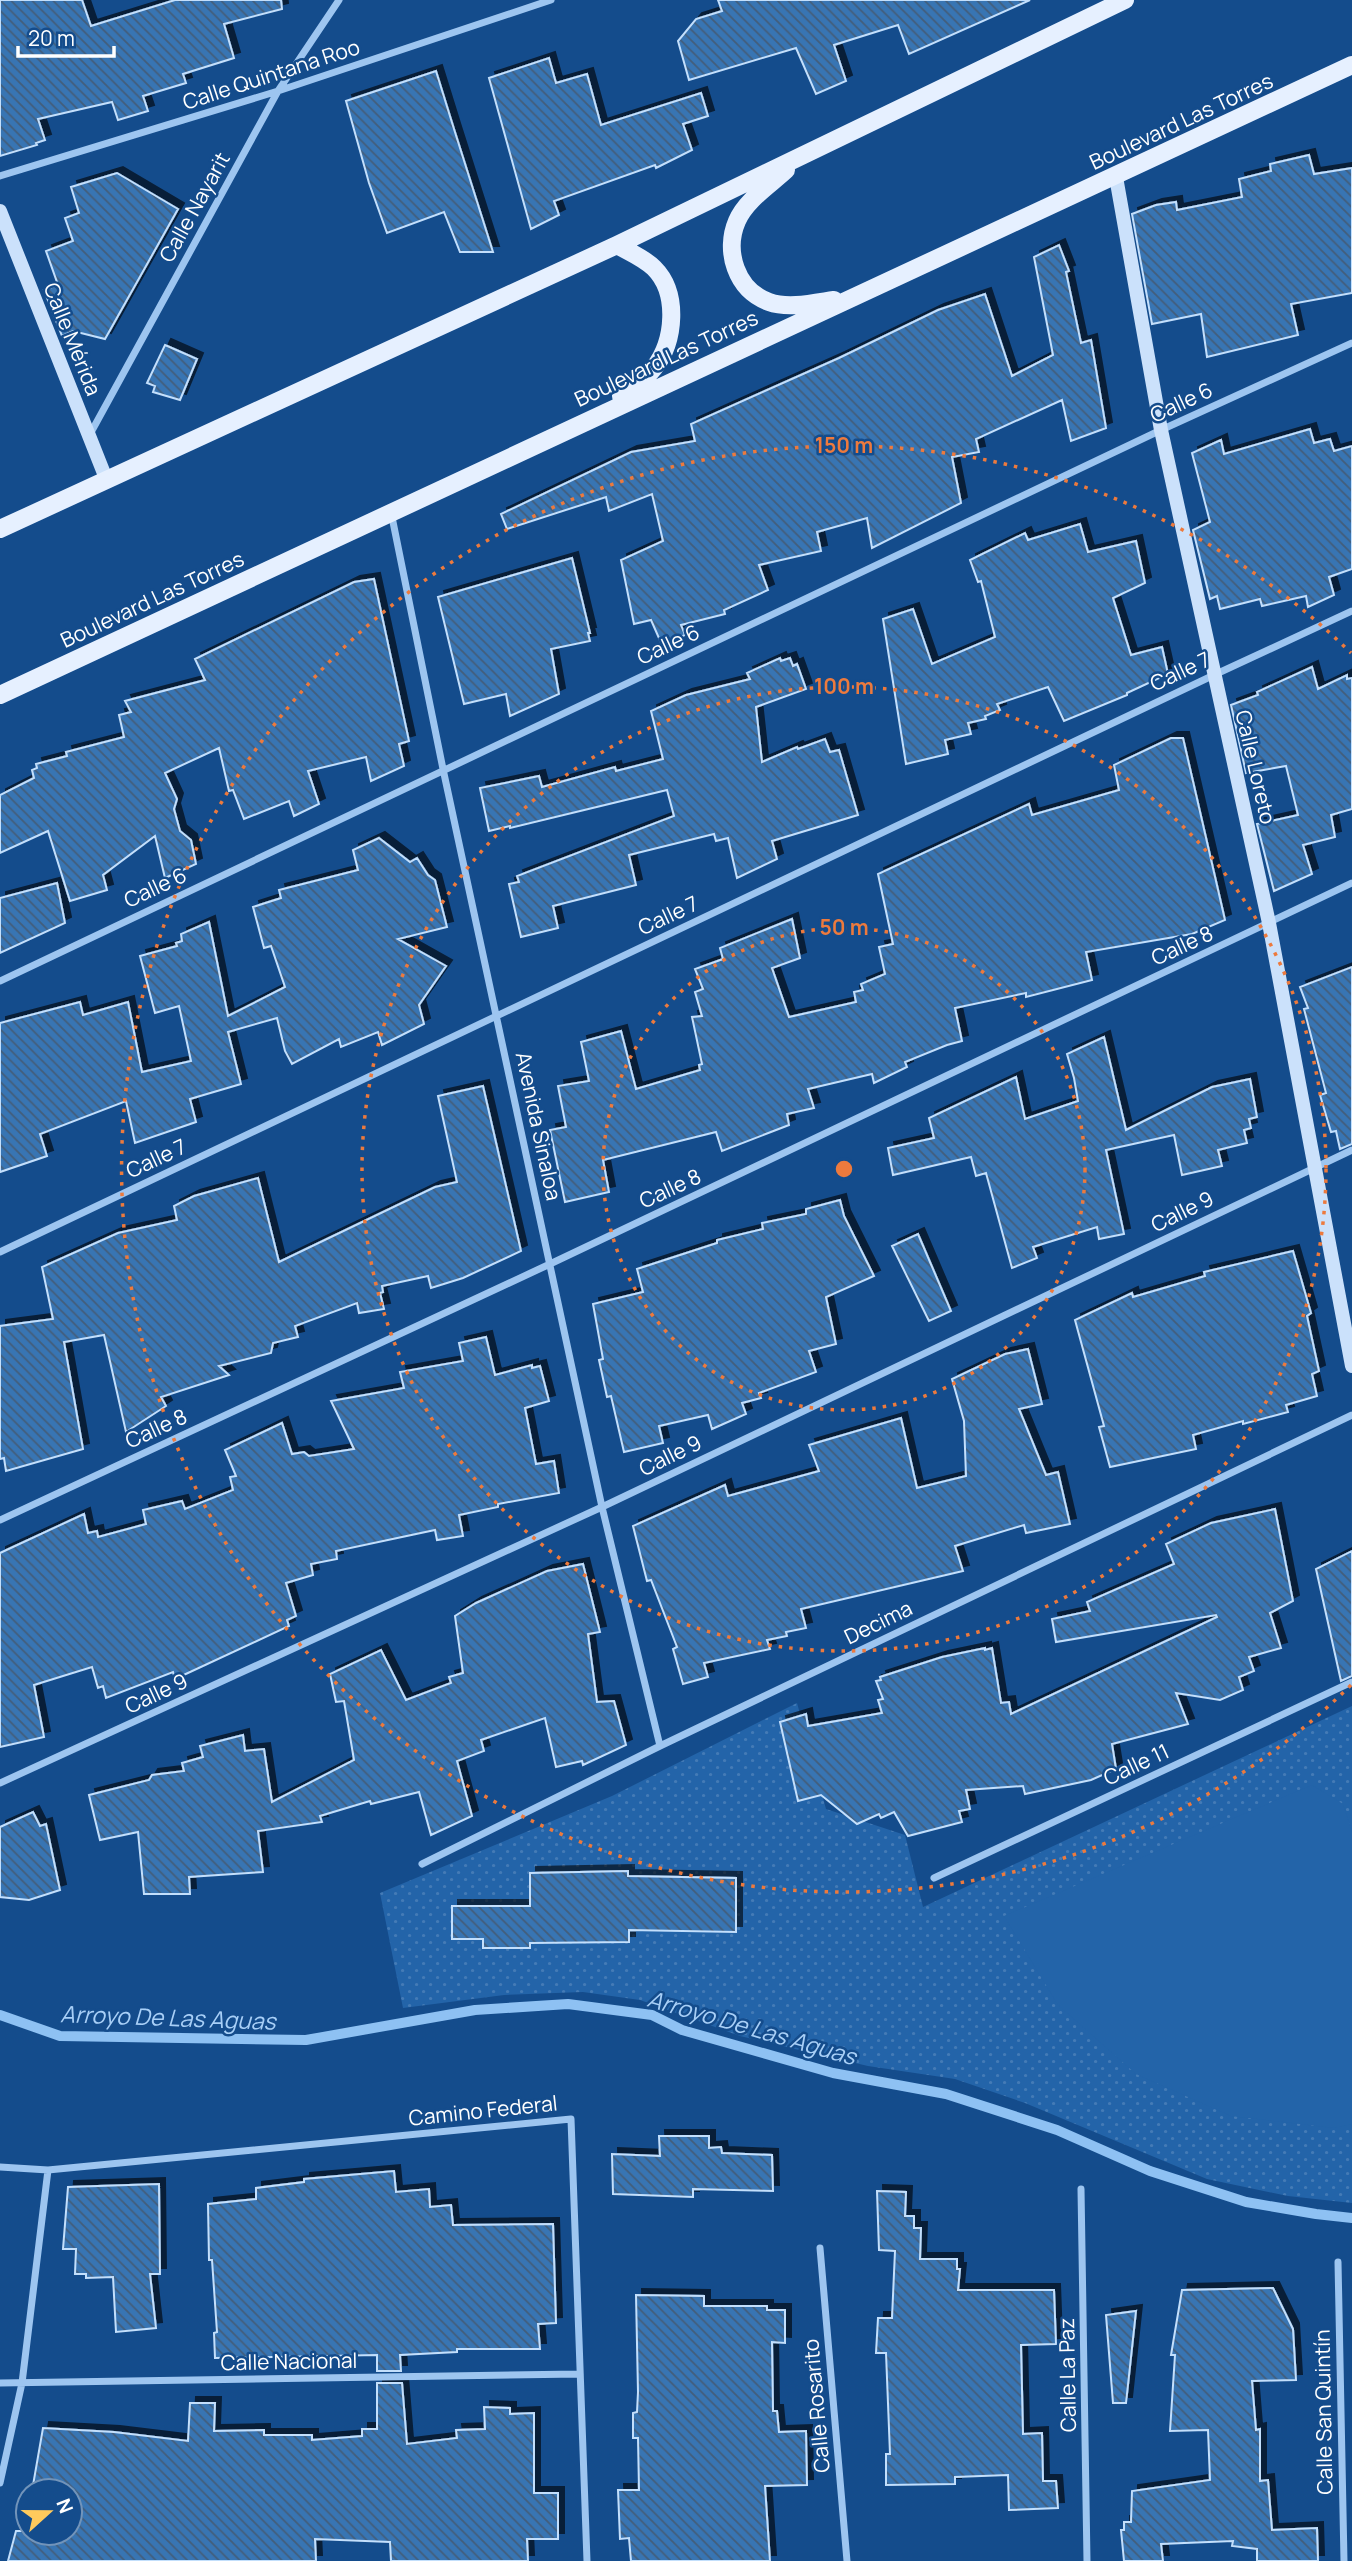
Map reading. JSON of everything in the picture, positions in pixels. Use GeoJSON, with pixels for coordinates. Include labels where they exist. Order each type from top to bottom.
{"type":"FeatureCollection","features":[{"type":"Feature","properties":{"kind":"main road"},"geometry":{"type":"LineString","coordinates":[[0,529],[617,245],[1125,0]]}},
{"type":"Feature","properties":{"kind":"main road","name":"Boulevard Las Torres"},"geometry":{"type":"LineString","coordinates":[[0,695],[1352,65]]}},
{"type":"Feature","properties":{"kind":"main road"},"geometry":{"type":"LineString","coordinates":[[802,156],[755,197],[738,218],[732,237],[731,260],[743,282],[753,293],[769,302],[787,305],[855,296]]}},
{"type":"Feature","properties":{"kind":"main road"},"geometry":{"type":"LineString","coordinates":[[590,419],[654,369],[664,352],[671,330],[671,302],[664,281],[653,267],[617,245]]}},
{"type":"Feature","properties":{"kind":"street","name":"Calle Nayarit"},"geometry":{"type":"LineString","coordinates":[[89,436],[278,91],[339,0]]}},
{"type":"Feature","properties":{"kind":"street","name":"Calle Quintana Roo"},"geometry":{"type":"LineString","coordinates":[[0,176],[278,91],[551,0]]}},
{"type":"Feature","properties":{"kind":"street","name":"Calle Loreto"},"geometry":{"type":"LineString","coordinates":[[1116,177],[1161,430],[1269,923],[1352,1366]]}},
{"type":"Feature","properties":{"kind":"street","name":"Calle Mérida"},"geometry":{"type":"LineString","coordinates":[[0,211],[107,481]]}},
{"type":"Feature","properties":{"kind":"street","name":"Calle 6"},"geometry":{"type":"LineString","coordinates":[[0,981],[1161,430],[1352,343]]}},
{"type":"Feature","properties":{"kind":"street","name":"Avenida Sinaloa"},"geometry":{"type":"LineString","coordinates":[[391,512],[443,769],[602,1507],[660,1746]]}},
{"type":"Feature","properties":{"kind":"street","name":"Calle 7"},"geometry":{"type":"LineString","coordinates":[[0,1252],[1214,674],[1352,611]]}},
{"type":"Feature","properties":{"kind":"street","name":"Calle 8"},"geometry":{"type":"LineString","coordinates":[[0,1520],[550,1264],[1352,883]]}},
{"type":"Feature","properties":{"kind":"street","name":"Calle 9"},"geometry":{"type":"LineString","coordinates":[[0,1783],[602,1507],[1352,1150]]}},
{"type":"Feature","properties":{"kind":"street","name":"Decima"},"geometry":{"type":"LineString","coordinates":[[422,1864],[660,1746],[1352,1415]]}},
{"type":"Feature","properties":{"kind":"street","name":"Calle 11"},"geometry":{"type":"LineString","coordinates":[[934,1878],[1352,1682]]}},
{"type":"Feature","properties":{"kind":"street","name":"Camino Federal"},"geometry":{"type":"LineString","coordinates":[[0,2166],[48,2170],[571,2119],[587,2561]]}},
{"type":"Feature","properties":{"kind":"street"},"geometry":{"type":"LineString","coordinates":[[0,2483],[22,2383],[48,2170]]}},
{"type":"Feature","properties":{"kind":"street","name":"Calle La Paz"},"geometry":{"type":"LineString","coordinates":[[1081,2189],[1087,2561]]}},
{"type":"Feature","properties":{"kind":"street","name":"Calle Rosarito"},"geometry":{"type":"LineString","coordinates":[[820,2248],[847,2561]]}},
{"type":"Feature","properties":{"kind":"street","name":"Calle San Quintín"},"geometry":{"type":"LineString","coordinates":[[1338,2262],[1344,2561]]}},
{"type":"Feature","properties":{"kind":"street","name":"Calle Nacional"},"geometry":{"type":"LineString","coordinates":[[0,2383],[579,2374]]}},
{"type":"Feature","properties":{"kind":"shaded area"},"geometry":{"type":"Polygon","coordinates":[[[797,1703],[826,1809],[905,1835],[923,1907],[1352,1706],[1352,2203],[1288,2196],[1207,2179],[1025,2103],[955,2079],[868,2066],[740,2036],[640,2000],[583,1992],[504,1995],[403,2008],[380,1893],[612,1796],[797,1703]]]}},
{"type":"Feature","properties":{"kind":"shaded area"},"geometry":{"type":"Polygon","coordinates":[[[1312,1785],[1343,1804],[1352,1832],[1352,2124],[1334,2128],[1231,2116],[1136,2074],[1058,2005],[1004,1916],[1312,1785]]]}},
{"type":"Feature","properties":{"kind":"building"},"geometry":{"type":"Polygon","coordinates":[[[0,0],[82,0],[91,26],[175,0],[281,0],[282,9],[224,24],[234,58],[183,74],[186,83],[143,96],[148,111],[118,120],[112,102],[38,119],[45,140],[0,156],[0,0]]]}},
{"type":"Feature","properties":{"kind":"building"},"geometry":{"type":"Polygon","coordinates":[[[718,0],[1030,0],[909,54],[898,25],[834,45],[846,81],[816,94],[796,48],[689,80],[678,41],[696,19],[722,11],[718,0]]]}},
{"type":"Feature","properties":{"kind":"building"},"geometry":{"type":"Polygon","coordinates":[[[549,58],[556,83],[587,74],[601,125],[701,93],[708,116],[683,124],[692,150],[656,168],[655,165],[554,201],[559,215],[531,229],[489,78],[549,58]]]}},
{"type":"Feature","properties":{"kind":"building"},"geometry":{"type":"Polygon","coordinates":[[[436,71],[493,252],[460,252],[444,212],[387,233],[369,183],[346,101],[436,71]]]}},
{"type":"Feature","properties":{"kind":"building"},"geometry":{"type":"Polygon","coordinates":[[[1309,155],[1314,174],[1352,168],[1352,293],[1291,304],[1298,335],[1207,357],[1201,314],[1152,324],[1132,214],[1156,205],[1176,202],[1177,210],[1242,197],[1239,179],[1271,171],[1270,164],[1309,155]]]}},
{"type":"Feature","properties":{"kind":"building"},"geometry":{"type":"Polygon","coordinates":[[[117,173],[178,209],[105,339],[73,331],[62,336],[44,290],[58,285],[46,251],[73,241],[65,218],[79,213],[71,187],[117,173]]]}},
{"type":"Feature","properties":{"kind":"building"},"geometry":{"type":"Polygon","coordinates":[[[1059,245],[1069,271],[1066,272],[1081,343],[1091,340],[1106,428],[1071,441],[1062,400],[976,439],[979,452],[952,457],[961,503],[872,548],[867,518],[817,532],[821,551],[759,565],[768,590],[724,610],[725,614],[681,625],[685,635],[662,645],[651,620],[634,624],[621,560],[663,541],[652,494],[609,511],[606,497],[507,529],[501,514],[631,452],[695,441],[691,424],[938,310],[985,294],[1012,376],[1053,355],[1034,257],[1059,245]]]}},
{"type":"Feature","properties":{"kind":"building"},"geometry":{"type":"Polygon","coordinates":[[[165,345],[197,359],[180,400],[153,392],[155,386],[147,383],[165,345]]]}},
{"type":"Feature","properties":{"kind":"building"},"geometry":{"type":"Polygon","coordinates":[[[1310,429],[1314,443],[1330,439],[1334,451],[1352,446],[1352,569],[1329,577],[1334,595],[1308,607],[1306,596],[1262,606],[1260,599],[1220,609],[1217,596],[1210,599],[1193,530],[1210,522],[1192,453],[1221,440],[1224,454],[1310,429]]]}},
{"type":"Feature","properties":{"kind":"building"},"geometry":{"type":"Polygon","coordinates":[[[1080,524],[1088,552],[1136,541],[1145,583],[1113,598],[1131,655],[1162,647],[1168,674],[1127,695],[1064,721],[1048,687],[997,704],[1000,710],[985,716],[986,719],[968,723],[971,734],[945,740],[948,754],[906,764],[883,619],[913,609],[932,664],[995,637],[981,581],[978,582],[970,560],[1025,533],[1028,540],[1080,524]]]}},
{"type":"Feature","properties":{"kind":"building"},"geometry":{"type":"Polygon","coordinates":[[[572,558],[590,641],[551,649],[559,694],[510,716],[506,694],[464,704],[438,597],[572,558]]]}},
{"type":"Feature","properties":{"kind":"building"},"geometry":{"type":"Polygon","coordinates":[[[374,579],[409,741],[399,744],[404,766],[371,781],[366,757],[308,771],[319,804],[294,816],[289,801],[244,819],[233,790],[229,791],[219,748],[165,773],[177,799],[174,809],[180,831],[191,840],[196,864],[165,878],[155,836],[103,875],[107,890],[70,901],[48,831],[0,853],[0,795],[34,778],[32,770],[37,768],[36,764],[67,756],[66,752],[124,737],[119,715],[131,712],[125,701],[205,680],[195,659],[354,582],[374,579]]]}},
{"type":"Feature","properties":{"kind":"building"},"geometry":{"type":"Polygon","coordinates":[[[780,658],[781,661],[790,658],[793,666],[797,664],[806,689],[756,707],[762,762],[825,739],[830,752],[839,750],[858,815],[772,841],[777,859],[737,878],[728,838],[716,841],[714,834],[629,855],[636,885],[553,906],[558,928],[521,937],[509,884],[519,882],[517,876],[674,816],[667,790],[489,831],[480,788],[539,776],[542,787],[615,767],[616,771],[663,759],[651,711],[686,695],[750,679],[747,673],[780,658]]]}},
{"type":"Feature","properties":{"kind":"building"},"geometry":{"type":"Polygon","coordinates":[[[1312,667],[1318,689],[1347,675],[1347,679],[1352,678],[1352,809],[1331,815],[1335,837],[1303,845],[1312,874],[1274,891],[1257,824],[1298,815],[1286,766],[1246,773],[1231,705],[1258,695],[1257,692],[1312,667]]]}},
{"type":"Feature","properties":{"kind":"building"},"geometry":{"type":"Polygon","coordinates":[[[1171,738],[1183,738],[1225,920],[1192,934],[1086,952],[1092,980],[1026,997],[1026,993],[955,1008],[962,1041],[905,1062],[907,1067],[874,1083],[872,1074],[808,1089],[814,1108],[787,1114],[789,1125],[722,1151],[716,1132],[603,1160],[609,1192],[565,1202],[550,1130],[566,1127],[558,1086],[589,1081],[581,1042],[621,1031],[636,1089],[700,1070],[699,1065],[702,1064],[692,1017],[702,1016],[695,992],[703,989],[695,969],[723,959],[720,948],[792,919],[800,958],[772,968],[789,1017],[856,1002],[854,992],[863,990],[861,984],[885,974],[879,947],[893,944],[878,874],[1029,804],[1032,815],[1119,790],[1114,765],[1171,738]]]}},
{"type":"Feature","properties":{"kind":"building"},"geometry":{"type":"Polygon","coordinates":[[[379,838],[410,862],[417,858],[428,875],[435,880],[447,927],[398,939],[446,966],[419,1005],[424,1024],[382,1045],[378,1032],[341,1047],[339,1039],[292,1064],[285,1051],[277,1018],[228,1032],[241,1084],[190,1099],[196,1122],[135,1143],[126,1101],[40,1134],[47,1156],[0,1172],[0,1023],[80,1002],[83,1015],[128,1002],[142,1072],[191,1061],[179,1006],[155,1013],[140,956],[177,946],[176,943],[182,941],[181,934],[209,922],[228,1016],[285,987],[271,946],[264,948],[253,907],[281,898],[279,890],[358,870],[353,850],[379,838]]]}},
{"type":"Feature","properties":{"kind":"building"},"geometry":{"type":"Polygon","coordinates":[[[57,883],[65,923],[0,953],[0,898],[57,883]]]}},
{"type":"Feature","properties":{"kind":"building"},"geometry":{"type":"Polygon","coordinates":[[[1352,967],[1352,1144],[1340,1149],[1336,1131],[1331,1132],[1320,1095],[1326,1093],[1304,1009],[1308,1008],[1300,987],[1352,967]]]}},
{"type":"Feature","properties":{"kind":"building"},"geometry":{"type":"Polygon","coordinates":[[[1104,1037],[1126,1130],[1212,1087],[1250,1079],[1257,1117],[1249,1119],[1251,1128],[1244,1130],[1247,1143],[1218,1150],[1222,1166],[1182,1175],[1174,1135],[1106,1150],[1124,1234],[1099,1239],[1097,1227],[1033,1247],[1037,1258],[1012,1268],[986,1173],[976,1176],[971,1157],[893,1175],[888,1148],[934,1138],[929,1118],[1016,1077],[1025,1119],[1078,1101],[1067,1054],[1104,1037]]]}},
{"type":"Feature","properties":{"kind":"building"},"geometry":{"type":"Polygon","coordinates":[[[483,1086],[521,1251],[463,1278],[431,1288],[428,1276],[382,1286],[383,1292],[380,1293],[384,1309],[359,1313],[357,1303],[295,1326],[298,1337],[273,1343],[271,1353],[219,1366],[229,1375],[161,1397],[166,1406],[126,1432],[104,1335],[64,1342],[83,1449],[6,1471],[4,1458],[0,1459],[0,1326],[53,1319],[42,1267],[118,1233],[177,1220],[174,1206],[194,1196],[258,1178],[279,1262],[435,1187],[457,1182],[438,1096],[483,1086]]]}},
{"type":"Feature","properties":{"kind":"building"},"geometry":{"type":"Polygon","coordinates":[[[840,1200],[844,1216],[874,1276],[826,1297],[836,1344],[809,1351],[816,1372],[759,1393],[761,1398],[742,1403],[746,1414],[712,1429],[708,1415],[659,1426],[663,1443],[624,1452],[611,1396],[607,1397],[599,1360],[603,1359],[593,1304],[643,1292],[637,1269],[717,1243],[717,1240],[763,1229],[762,1223],[806,1214],[806,1209],[840,1200]]]}},
{"type":"Feature","properties":{"kind":"building"},"geometry":{"type":"Polygon","coordinates":[[[918,1234],[951,1311],[929,1321],[892,1246],[918,1234]]]}},
{"type":"Feature","properties":{"kind":"building"},"geometry":{"type":"Polygon","coordinates":[[[1293,1251],[1311,1313],[1307,1316],[1319,1371],[1312,1374],[1317,1396],[1286,1405],[1288,1412],[1193,1435],[1196,1449],[1110,1467],[1099,1427],[1104,1426],[1075,1320],[1132,1293],[1133,1297],[1205,1276],[1204,1272],[1293,1251]]]}},
{"type":"Feature","properties":{"kind":"building"},"geometry":{"type":"Polygon","coordinates":[[[486,1337],[495,1375],[532,1365],[532,1368],[540,1366],[549,1401],[525,1408],[536,1464],[554,1461],[559,1493],[498,1504],[498,1507],[459,1515],[463,1536],[437,1540],[435,1530],[336,1551],[337,1559],[311,1564],[313,1575],[286,1583],[296,1616],[287,1620],[289,1626],[175,1679],[173,1672],[106,1698],[103,1686],[98,1688],[92,1667],[34,1685],[44,1737],[0,1747],[0,1553],[84,1514],[88,1533],[97,1531],[98,1537],[146,1524],[143,1510],[182,1501],[185,1509],[233,1490],[230,1477],[236,1476],[225,1450],[282,1423],[292,1454],[304,1452],[309,1456],[354,1449],[331,1401],[404,1388],[400,1372],[463,1361],[459,1343],[486,1337]]]}},
{"type":"Feature","properties":{"kind":"building"},"geometry":{"type":"Polygon","coordinates":[[[1028,1349],[1042,1404],[1019,1409],[1046,1475],[1058,1472],[1070,1524],[1026,1533],[1024,1525],[955,1546],[963,1571],[801,1609],[806,1628],[767,1640],[770,1649],[704,1663],[708,1677],[683,1684],[673,1649],[677,1647],[651,1580],[647,1581],[633,1526],[725,1485],[728,1496],[819,1471],[809,1445],[901,1418],[917,1488],[966,1476],[964,1421],[952,1379],[1005,1354],[1028,1349]]]}},
{"type":"Feature","properties":{"kind":"building"},"geometry":{"type":"Polygon","coordinates":[[[1275,1509],[1293,1601],[1270,1613],[1281,1648],[1249,1657],[1254,1671],[1239,1677],[1243,1690],[1220,1700],[1176,1693],[1188,1724],[1112,1744],[1116,1769],[1091,1780],[1025,1794],[1023,1786],[966,1790],[970,1809],[959,1811],[962,1822],[908,1836],[894,1812],[881,1818],[879,1814],[857,1824],[821,1795],[798,1801],[780,1722],[806,1714],[808,1726],[882,1713],[878,1700],[883,1699],[876,1681],[881,1680],[880,1677],[942,1657],[985,1648],[992,1648],[1001,1703],[1009,1702],[1011,1714],[1217,1617],[1216,1615],[1056,1642],[1052,1619],[1090,1611],[1087,1602],[1174,1564],[1166,1544],[1211,1523],[1275,1509]]]}},
{"type":"Feature","properties":{"kind":"building"},"geometry":{"type":"Polygon","coordinates":[[[1352,1551],[1352,1676],[1341,1681],[1316,1569],[1352,1551]]]}},
{"type":"Feature","properties":{"kind":"building"},"geometry":{"type":"Polygon","coordinates":[[[583,1564],[600,1632],[588,1634],[597,1702],[614,1701],[626,1745],[583,1765],[582,1761],[556,1767],[545,1718],[481,1740],[484,1751],[457,1761],[472,1816],[431,1835],[419,1792],[371,1804],[370,1801],[320,1816],[322,1822],[258,1831],[263,1872],[189,1877],[190,1894],[144,1894],[138,1832],[100,1840],[89,1795],[149,1780],[152,1775],[184,1771],[182,1763],[203,1757],[200,1746],[243,1735],[245,1751],[264,1749],[272,1802],[354,1760],[344,1701],[336,1702],[330,1674],[381,1650],[406,1700],[451,1683],[449,1677],[463,1673],[455,1616],[476,1603],[547,1571],[583,1564]]]}},
{"type":"Feature","properties":{"kind":"building"},"geometry":{"type":"Polygon","coordinates":[[[33,1812],[40,1826],[46,1824],[60,1890],[29,1900],[0,1897],[0,1827],[33,1812]]]}},
{"type":"Feature","properties":{"kind":"building"},"geometry":{"type":"Polygon","coordinates":[[[628,1871],[628,1876],[736,1878],[736,1932],[629,1930],[629,1942],[530,1943],[530,1948],[483,1948],[483,1939],[452,1939],[452,1906],[530,1906],[530,1873],[628,1871]]]}},
{"type":"Feature","properties":{"kind":"building"},"geometry":{"type":"Polygon","coordinates":[[[659,2136],[709,2136],[709,2148],[721,2147],[722,2153],[772,2155],[773,2191],[693,2189],[693,2197],[613,2194],[612,2154],[660,2156],[659,2136]]]}},
{"type":"Feature","properties":{"kind":"building"},"geometry":{"type":"Polygon","coordinates":[[[394,2171],[396,2192],[429,2189],[430,2207],[451,2205],[453,2225],[553,2224],[556,2323],[538,2324],[540,2349],[457,2349],[457,2352],[400,2355],[401,2371],[377,2371],[377,2355],[215,2358],[214,2333],[217,2332],[212,2260],[209,2260],[208,2204],[256,2199],[256,2188],[304,2182],[304,2179],[394,2171]]]}},
{"type":"Feature","properties":{"kind":"building"},"geometry":{"type":"Polygon","coordinates":[[[159,2184],[160,2274],[150,2274],[156,2328],[116,2332],[113,2277],[86,2278],[86,2274],[75,2274],[76,2249],[63,2249],[68,2187],[159,2184]]]}},
{"type":"Feature","properties":{"kind":"building"},"geometry":{"type":"Polygon","coordinates":[[[877,2191],[906,2192],[905,2216],[914,2216],[914,2228],[921,2228],[920,2259],[957,2259],[957,2269],[960,2269],[958,2290],[1054,2290],[1056,2344],[1021,2345],[1023,2434],[1042,2433],[1043,2481],[1056,2481],[1058,2508],[1009,2510],[1008,2475],[955,2477],[955,2484],[886,2485],[886,2454],[890,2454],[886,2353],[876,2353],[878,2318],[892,2318],[895,2251],[879,2250],[877,2191]]]}},
{"type":"Feature","properties":{"kind":"building"},"geometry":{"type":"Polygon","coordinates":[[[1273,2288],[1293,2329],[1296,2380],[1252,2381],[1256,2430],[1260,2429],[1260,2481],[1268,2480],[1272,2530],[1317,2528],[1318,2561],[1257,2561],[1257,2549],[1232,2546],[1233,2541],[1161,2544],[1163,2561],[1124,2561],[1121,2530],[1124,2530],[1124,2522],[1131,2522],[1132,2491],[1210,2480],[1208,2430],[1170,2431],[1175,2355],[1171,2355],[1182,2290],[1273,2288]]]}},
{"type":"Feature","properties":{"kind":"building"},"geometry":{"type":"Polygon","coordinates":[[[636,2295],[704,2296],[704,2306],[767,2306],[767,2310],[785,2310],[785,2343],[772,2342],[773,2411],[777,2411],[779,2432],[806,2431],[807,2485],[765,2486],[770,2561],[631,2561],[629,2538],[620,2539],[618,2490],[639,2490],[638,2438],[633,2438],[633,2413],[637,2412],[638,2392],[636,2295]]]}},
{"type":"Feature","properties":{"kind":"building"},"geometry":{"type":"Polygon","coordinates":[[[1136,2311],[1126,2403],[1113,2403],[1106,2315],[1136,2311]]]}},
{"type":"Feature","properties":{"kind":"building"},"geometry":{"type":"Polygon","coordinates":[[[377,2383],[402,2383],[407,2444],[457,2438],[456,2430],[485,2429],[484,2407],[510,2408],[510,2414],[534,2413],[534,2493],[558,2493],[558,2539],[527,2539],[528,2561],[391,2561],[390,2542],[315,2539],[316,2561],[8,2561],[14,2538],[14,2547],[84,2547],[84,2477],[34,2477],[43,2428],[114,2432],[188,2441],[190,2403],[215,2403],[214,2431],[264,2430],[264,2435],[312,2435],[312,2440],[362,2436],[362,2429],[377,2429],[377,2383]]]}},
{"type":"Feature","properties":{"kind":"waterway","name":"Arroyo De Las Aguas"},"geometry":{"type":"LineString","coordinates":[[0,2015],[60,2036],[306,2040],[475,2010],[568,2004],[652,2015],[682,2030],[833,2073],[946,2094],[1057,2130],[1150,2171],[1246,2202],[1352,2218]]}}]}
